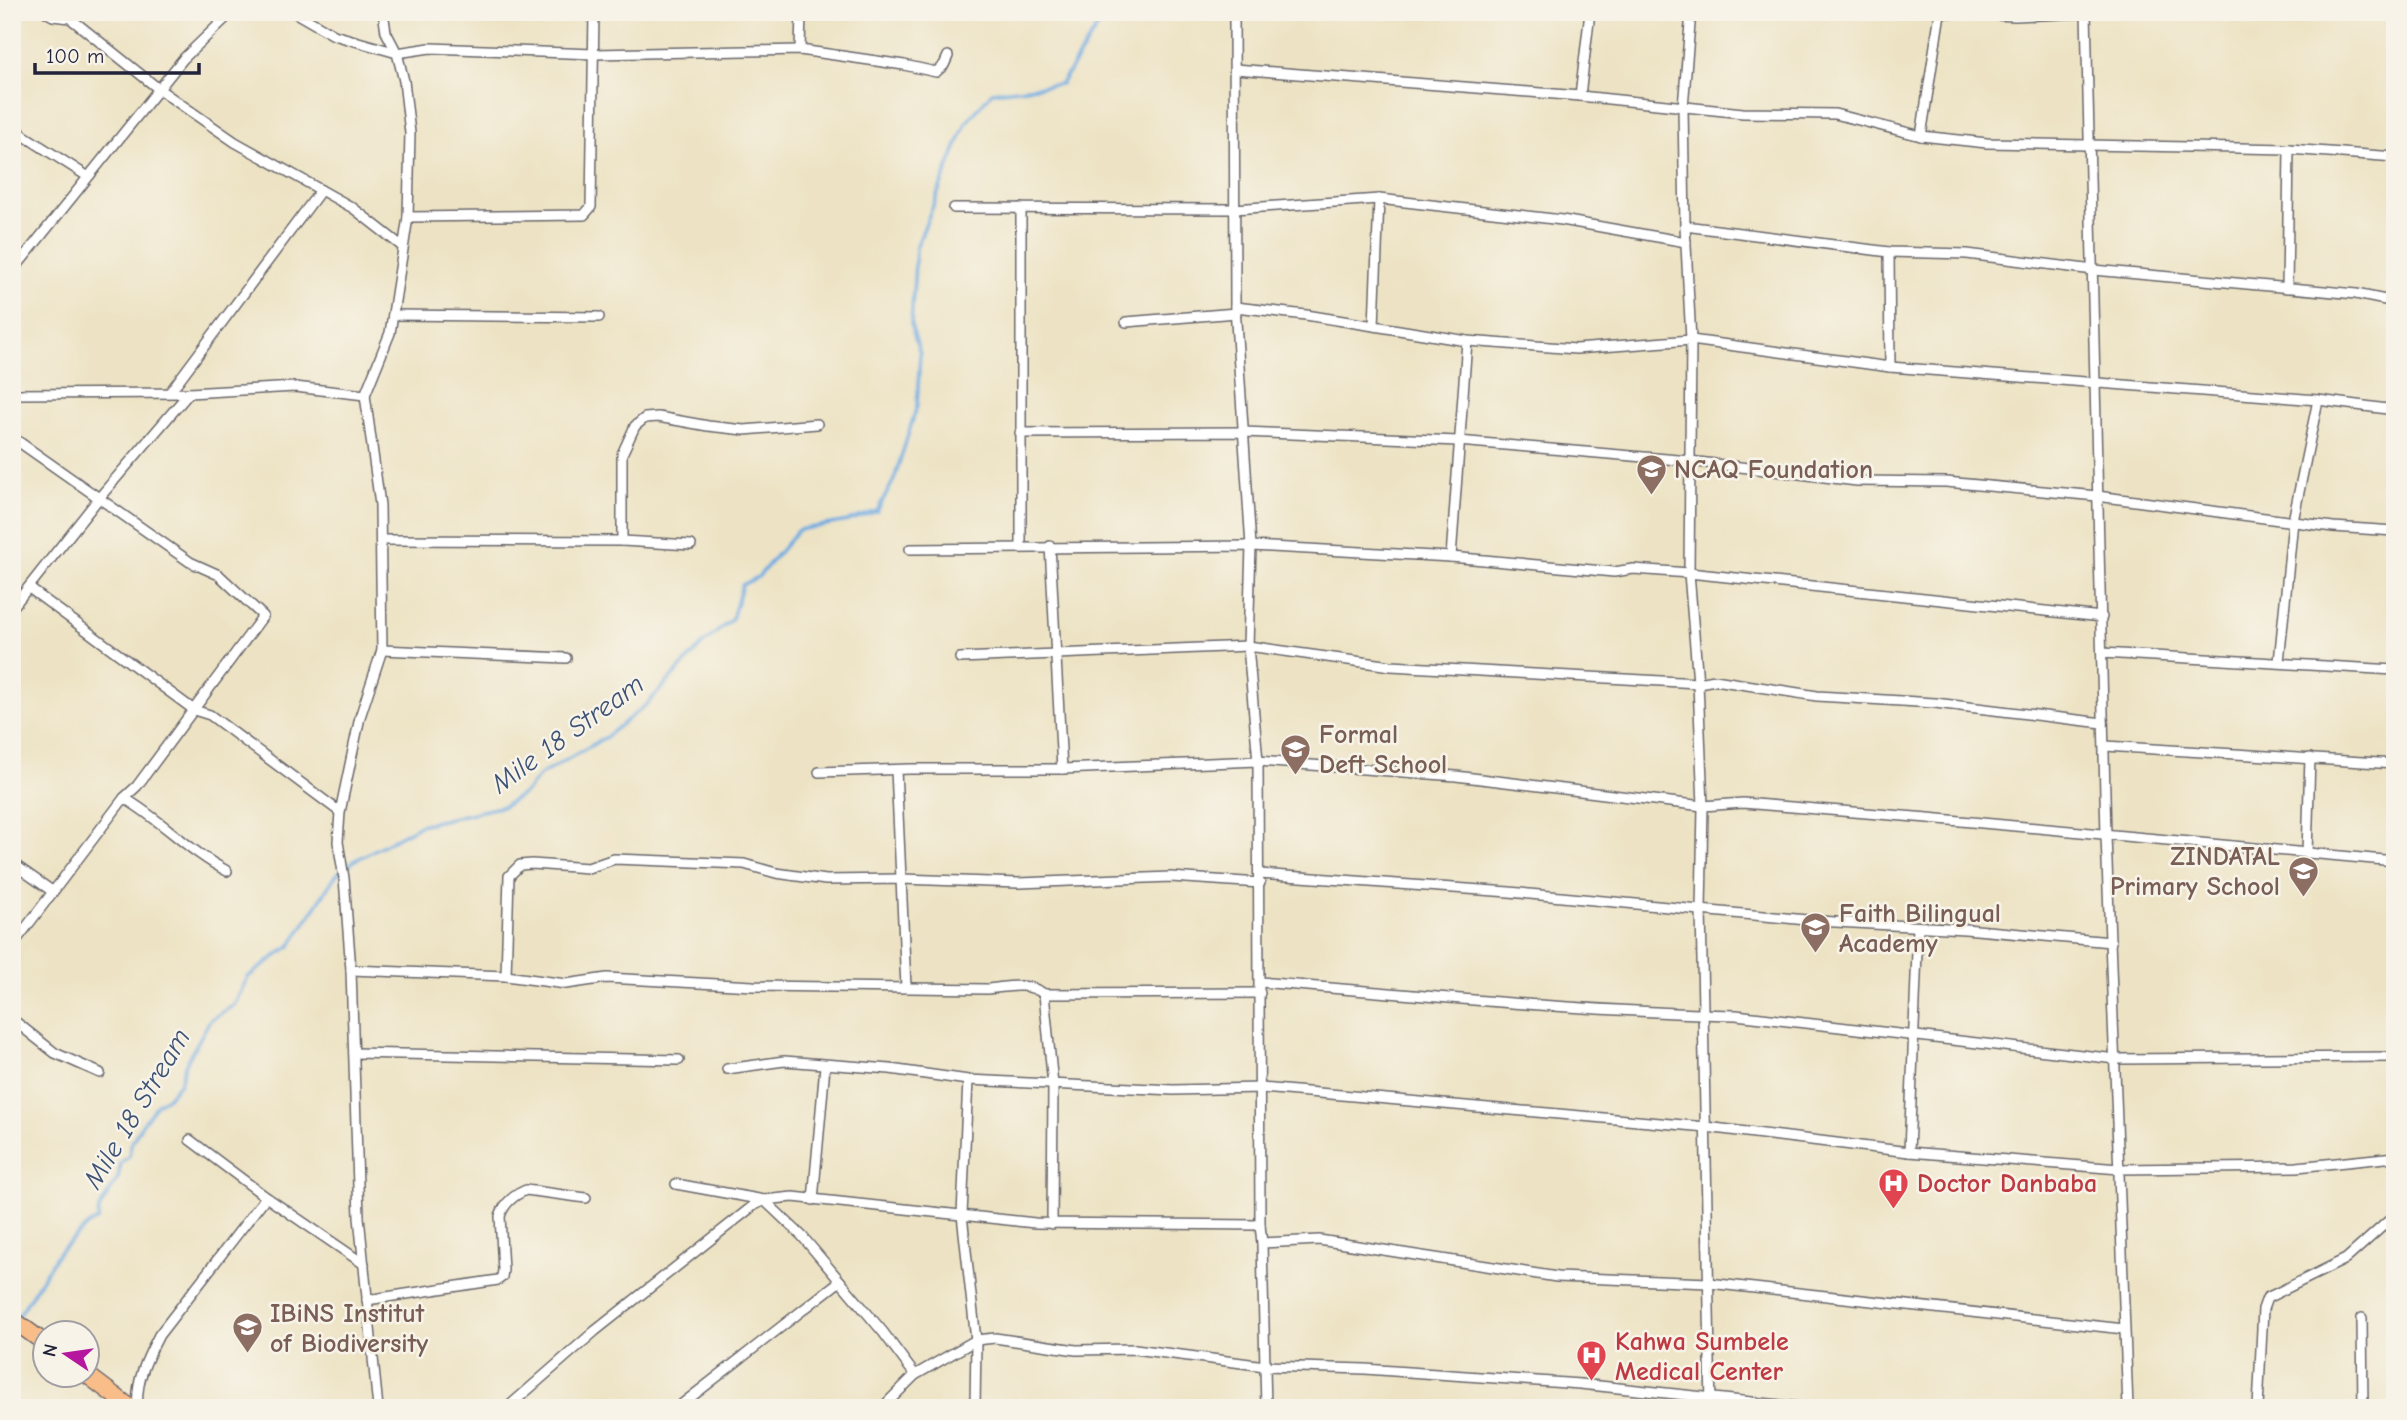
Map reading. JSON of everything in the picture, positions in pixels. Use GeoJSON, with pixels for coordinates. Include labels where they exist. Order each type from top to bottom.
{"type":"FeatureCollection","features":[{"type":"Feature","properties":{"kind":"highway"},"geometry":{"type":"LineString","coordinates":[[12,1319],[32,1334]]}},
{"type":"Feature","properties":{"kind":"highway"},"geometry":{"type":"LineString","coordinates":[[102,1386],[131,1408]]}},
{"type":"Feature","properties":{"kind":"street"},"geometry":{"type":"LineString","coordinates":[[46,12],[53,16],[70,18],[160,90],[234,142],[353,208],[403,247]]}},
{"type":"Feature","properties":{"kind":"street"},"geometry":{"type":"LineString","coordinates":[[13,271],[193,48],[232,12]]}},
{"type":"Feature","properties":{"kind":"street"},"geometry":{"type":"LineString","coordinates":[[293,12],[334,34],[397,53],[430,48],[594,54],[800,50],[936,72],[944,65],[948,56]]}},
{"type":"Feature","properties":{"kind":"street"},"geometry":{"type":"LineString","coordinates":[[378,1408],[359,1217],[351,970],[344,878],[338,842],[340,812],[360,717],[382,650],[380,497],[365,395],[386,346],[408,217],[410,133],[404,81],[397,53],[386,32],[383,12]]}},
{"type":"Feature","properties":{"kind":"street"},"geometry":{"type":"LineString","coordinates":[[408,217],[588,213],[591,207],[594,12]]}},
{"type":"Feature","properties":{"kind":"street"},"geometry":{"type":"LineString","coordinates":[[800,50],[802,12]]}},
{"type":"Feature","properties":{"kind":"street"},"geometry":{"type":"LineString","coordinates":[[1580,96],[1590,12]]}},
{"type":"Feature","properties":{"kind":"street"},"geometry":{"type":"LineString","coordinates":[[1691,12],[1683,107],[1691,340],[1689,573],[1698,682],[1703,806],[1701,910],[1711,1403]]}},
{"type":"Feature","properties":{"kind":"street"},"geometry":{"type":"LineString","coordinates":[[1921,136],[1939,12],[2015,16],[2086,13],[2106,836],[2128,1408]]}},
{"type":"Feature","properties":{"kind":"street"},"geometry":{"type":"LineString","coordinates":[[1234,13],[1236,310],[1251,546],[1248,646],[1258,761],[1260,1225],[1266,1408]]}},
{"type":"Feature","properties":{"kind":"street"},"geometry":{"type":"LineString","coordinates":[[1235,69],[1580,96],[1743,114],[1835,114],[1921,136],[1987,143],[2289,149],[2395,157]]}},
{"type":"Feature","properties":{"kind":"street"},"geometry":{"type":"LineString","coordinates":[[12,122],[23,135],[88,176]]}},
{"type":"Feature","properties":{"kind":"street"},"geometry":{"type":"LineString","coordinates":[[2287,288],[2289,149]]}},
{"type":"Feature","properties":{"kind":"street"},"geometry":{"type":"LineString","coordinates":[[170,392],[321,190]]}},
{"type":"Feature","properties":{"kind":"street"},"geometry":{"type":"LineString","coordinates":[[1374,326],[1379,199]]}},
{"type":"Feature","properties":{"kind":"street"},"geometry":{"type":"LineString","coordinates":[[954,208],[1234,209],[1379,199],[1562,220],[1686,242]]}},
{"type":"Feature","properties":{"kind":"street"},"geometry":{"type":"LineString","coordinates":[[1021,208],[1021,547]]}},
{"type":"Feature","properties":{"kind":"street"},"geometry":{"type":"LineString","coordinates":[[1685,226],[1889,252],[1966,254],[2094,271],[2356,294],[2395,302]]}},
{"type":"Feature","properties":{"kind":"street"},"geometry":{"type":"LineString","coordinates":[[1889,252],[1890,367]]}},
{"type":"Feature","properties":{"kind":"street"},"geometry":{"type":"LineString","coordinates":[[1126,322],[1236,310],[1374,326],[1467,341],[1576,349],[1691,340],[1890,367],[2318,400],[2395,410]]}},
{"type":"Feature","properties":{"kind":"street"},"geometry":{"type":"LineString","coordinates":[[393,315],[598,317]]}},
{"type":"Feature","properties":{"kind":"street"},"geometry":{"type":"LineString","coordinates":[[1451,557],[1467,341]]}},
{"type":"Feature","properties":{"kind":"street"},"geometry":{"type":"LineString","coordinates":[[12,394],[189,393],[295,387],[365,395]]}},
{"type":"Feature","properties":{"kind":"street"},"geometry":{"type":"LineString","coordinates":[[12,608],[99,498],[189,393]]}},
{"type":"Feature","properties":{"kind":"street"},"geometry":{"type":"LineString","coordinates":[[2280,662],[2293,522],[2318,400]]}},
{"type":"Feature","properties":{"kind":"street"},"geometry":{"type":"LineString","coordinates":[[622,541],[622,454],[635,426],[645,418],[658,417],[744,430],[817,424]]}},
{"type":"Feature","properties":{"kind":"street"},"geometry":{"type":"LineString","coordinates":[[1020,433],[1244,432],[1458,441],[1690,461],[1857,481],[1946,482],[2098,496],[2293,522],[2395,531]]}},
{"type":"Feature","properties":{"kind":"street"},"geometry":{"type":"LineString","coordinates":[[12,437],[190,562],[219,575],[263,615],[137,786],[124,798],[12,946]]}},
{"type":"Feature","properties":{"kind":"street"},"geometry":{"type":"LineString","coordinates":[[381,540],[622,541],[691,545]]}},
{"type":"Feature","properties":{"kind":"street"},"geometry":{"type":"LineString","coordinates":[[1050,546],[1062,769]]}},
{"type":"Feature","properties":{"kind":"street"},"geometry":{"type":"LineString","coordinates":[[910,549],[1251,546],[1451,557],[1614,572],[1627,569],[1689,573],[2102,617]]}},
{"type":"Feature","properties":{"kind":"street"},"geometry":{"type":"LineString","coordinates":[[29,588],[194,710],[209,715],[340,812]]}},
{"type":"Feature","properties":{"kind":"street"},"geometry":{"type":"LineString","coordinates":[[960,658],[1248,646],[1391,666],[1698,682],[1715,680],[1816,696],[1935,703],[2103,723]]}},
{"type":"Feature","properties":{"kind":"street"},"geometry":{"type":"LineString","coordinates":[[382,650],[566,658]]}},
{"type":"Feature","properties":{"kind":"street"},"geometry":{"type":"LineString","coordinates":[[2102,653],[2395,670]]}},
{"type":"Feature","properties":{"kind":"street"},"geometry":{"type":"LineString","coordinates":[[2105,746],[2395,764]]}},
{"type":"Feature","properties":{"kind":"street"},"geometry":{"type":"LineString","coordinates":[[2307,853],[2311,758]]}},
{"type":"Feature","properties":{"kind":"street"},"geometry":{"type":"LineString","coordinates":[[819,772],[1062,769],[1258,761],[1456,776],[1703,806],[1743,803],[2395,862]]}},
{"type":"Feature","properties":{"kind":"street"},"geometry":{"type":"LineString","coordinates":[[896,770],[906,987]]}},
{"type":"Feature","properties":{"kind":"street"},"geometry":{"type":"LineString","coordinates":[[124,798],[200,857],[227,871]]}},
{"type":"Feature","properties":{"kind":"street"},"geometry":{"type":"LineString","coordinates":[[506,976],[509,876],[520,865],[588,868],[614,859],[744,864],[776,873],[826,880],[901,879],[1019,883],[1171,877],[1509,892],[1817,921],[2111,942]]}},
{"type":"Feature","properties":{"kind":"street"},"geometry":{"type":"LineString","coordinates":[[12,863],[52,891]]}},
{"type":"Feature","properties":{"kind":"street"},"geometry":{"type":"LineString","coordinates":[[1909,1152],[1918,927]]}},
{"type":"Feature","properties":{"kind":"street"},"geometry":{"type":"LineString","coordinates":[[351,970],[506,976],[575,984],[607,978],[753,986],[987,989],[1019,985],[1044,993],[1260,993]]}},
{"type":"Feature","properties":{"kind":"street"},"geometry":{"type":"LineString","coordinates":[[1260,982],[1517,1004],[1703,1016],[1736,1015],[2116,1059],[2395,1057]]}},
{"type":"Feature","properties":{"kind":"street"},"geometry":{"type":"LineString","coordinates":[[1044,993],[1053,1085],[1052,1224]]}},
{"type":"Feature","properties":{"kind":"street"},"geometry":{"type":"LineString","coordinates":[[12,1019],[55,1053],[100,1073]]}},
{"type":"Feature","properties":{"kind":"street"},"geometry":{"type":"LineString","coordinates":[[354,1053],[679,1060]]}},
{"type":"Feature","properties":{"kind":"street"},"geometry":{"type":"LineString","coordinates":[[727,1069],[784,1061],[902,1070],[968,1080],[1053,1085],[1173,1090],[1261,1088],[1706,1127],[1909,1152],[2119,1169],[2297,1167],[2395,1157]]}},
{"type":"Feature","properties":{"kind":"street"},"geometry":{"type":"LineString","coordinates":[[813,1200],[825,1066]]}},
{"type":"Feature","properties":{"kind":"street"},"geometry":{"type":"LineString","coordinates":[[968,1080],[962,1215],[976,1340],[975,1408]]}},
{"type":"Feature","properties":{"kind":"street"},"geometry":{"type":"LineString","coordinates":[[190,1140],[265,1197],[364,1264]]}},
{"type":"Feature","properties":{"kind":"street"},"geometry":{"type":"LineString","coordinates":[[676,1184],[764,1200],[793,1196],[1052,1224],[1260,1225]]}},
{"type":"Feature","properties":{"kind":"street"},"geometry":{"type":"LineString","coordinates":[[368,1300],[498,1280],[502,1277],[503,1270],[500,1216],[517,1194],[526,1191],[586,1198]]}},
{"type":"Feature","properties":{"kind":"street"},"geometry":{"type":"LineString","coordinates":[[138,1408],[138,1385],[147,1358],[159,1335],[265,1197]]}},
{"type":"Feature","properties":{"kind":"street"},"geometry":{"type":"LineString","coordinates":[[764,1200],[802,1236],[883,1332],[915,1375]]}},
{"type":"Feature","properties":{"kind":"street"},"geometry":{"type":"LineString","coordinates":[[507,1408],[595,1331],[705,1243],[764,1200]]}},
{"type":"Feature","properties":{"kind":"street"},"geometry":{"type":"LineString","coordinates":[[2258,1408],[2263,1309],[2267,1298],[2346,1259],[2395,1215]]}},
{"type":"Feature","properties":{"kind":"street"},"geometry":{"type":"LineString","coordinates":[[1262,1242],[1319,1240],[1557,1277],[1709,1283],[2124,1329]]}},
{"type":"Feature","properties":{"kind":"street"},"geometry":{"type":"LineString","coordinates":[[677,1408],[840,1281]]}},
{"type":"Feature","properties":{"kind":"street"},"geometry":{"type":"LineString","coordinates":[[2362,1318],[2362,1408]]}},
{"type":"Feature","properties":{"kind":"street"},"geometry":{"type":"LineString","coordinates":[[882,1408],[915,1375],[976,1340],[995,1338],[1076,1350],[1149,1350],[1265,1366],[1365,1369],[1580,1384],[1711,1403],[1809,1408]]}},
{"type":"Feature","properties":{"kind":"waterway","name":"Mile 18 Stream"},"geometry":{"type":"LineString","coordinates":[[18,1317],[58,1253],[88,1225],[98,1220],[99,1209],[118,1178],[121,1163],[129,1156],[131,1144],[141,1126],[157,1104],[168,1097],[180,1083],[185,1065],[210,1020],[234,1005],[248,977],[291,945],[336,875],[354,861],[420,825],[504,806],[526,792],[540,775],[606,737],[647,704],[702,645],[732,619],[742,585],[758,577],[798,530],[848,521],[877,511],[894,480],[917,406],[920,354],[911,325],[916,248],[966,123],[992,92],[1061,84],[1107,12]]}},
{"type":"Feature","properties":{"kind":"place","name":"NCAQ Foundation"},"geometry":{"type":"Point","coordinates":[1651,496]}},
{"type":"Feature","properties":{"kind":"place","name":"Formal Deft School"},"geometry":{"type":"Point","coordinates":[1296,776]}},
{"type":"Feature","properties":{"kind":"place","name":"ZINDATAL Primary School"},"geometry":{"type":"Point","coordinates":[2303,898]}},
{"type":"Feature","properties":{"kind":"place","name":"Faith Bilingual Academy"},"geometry":{"type":"Point","coordinates":[1816,955]}},
{"type":"Feature","properties":{"kind":"place","name":"Doctor Danbaba"},"geometry":{"type":"Point","coordinates":[1894,1210]}},
{"type":"Feature","properties":{"kind":"place","name":"IBiNS Institut of Biodiversity"},"geometry":{"type":"Point","coordinates":[247,1355]}},
{"type":"Feature","properties":{"kind":"place","name":"Kahwa Sumbele Medical Center"},"geometry":{"type":"Point","coordinates":[1592,1383]}}]}
